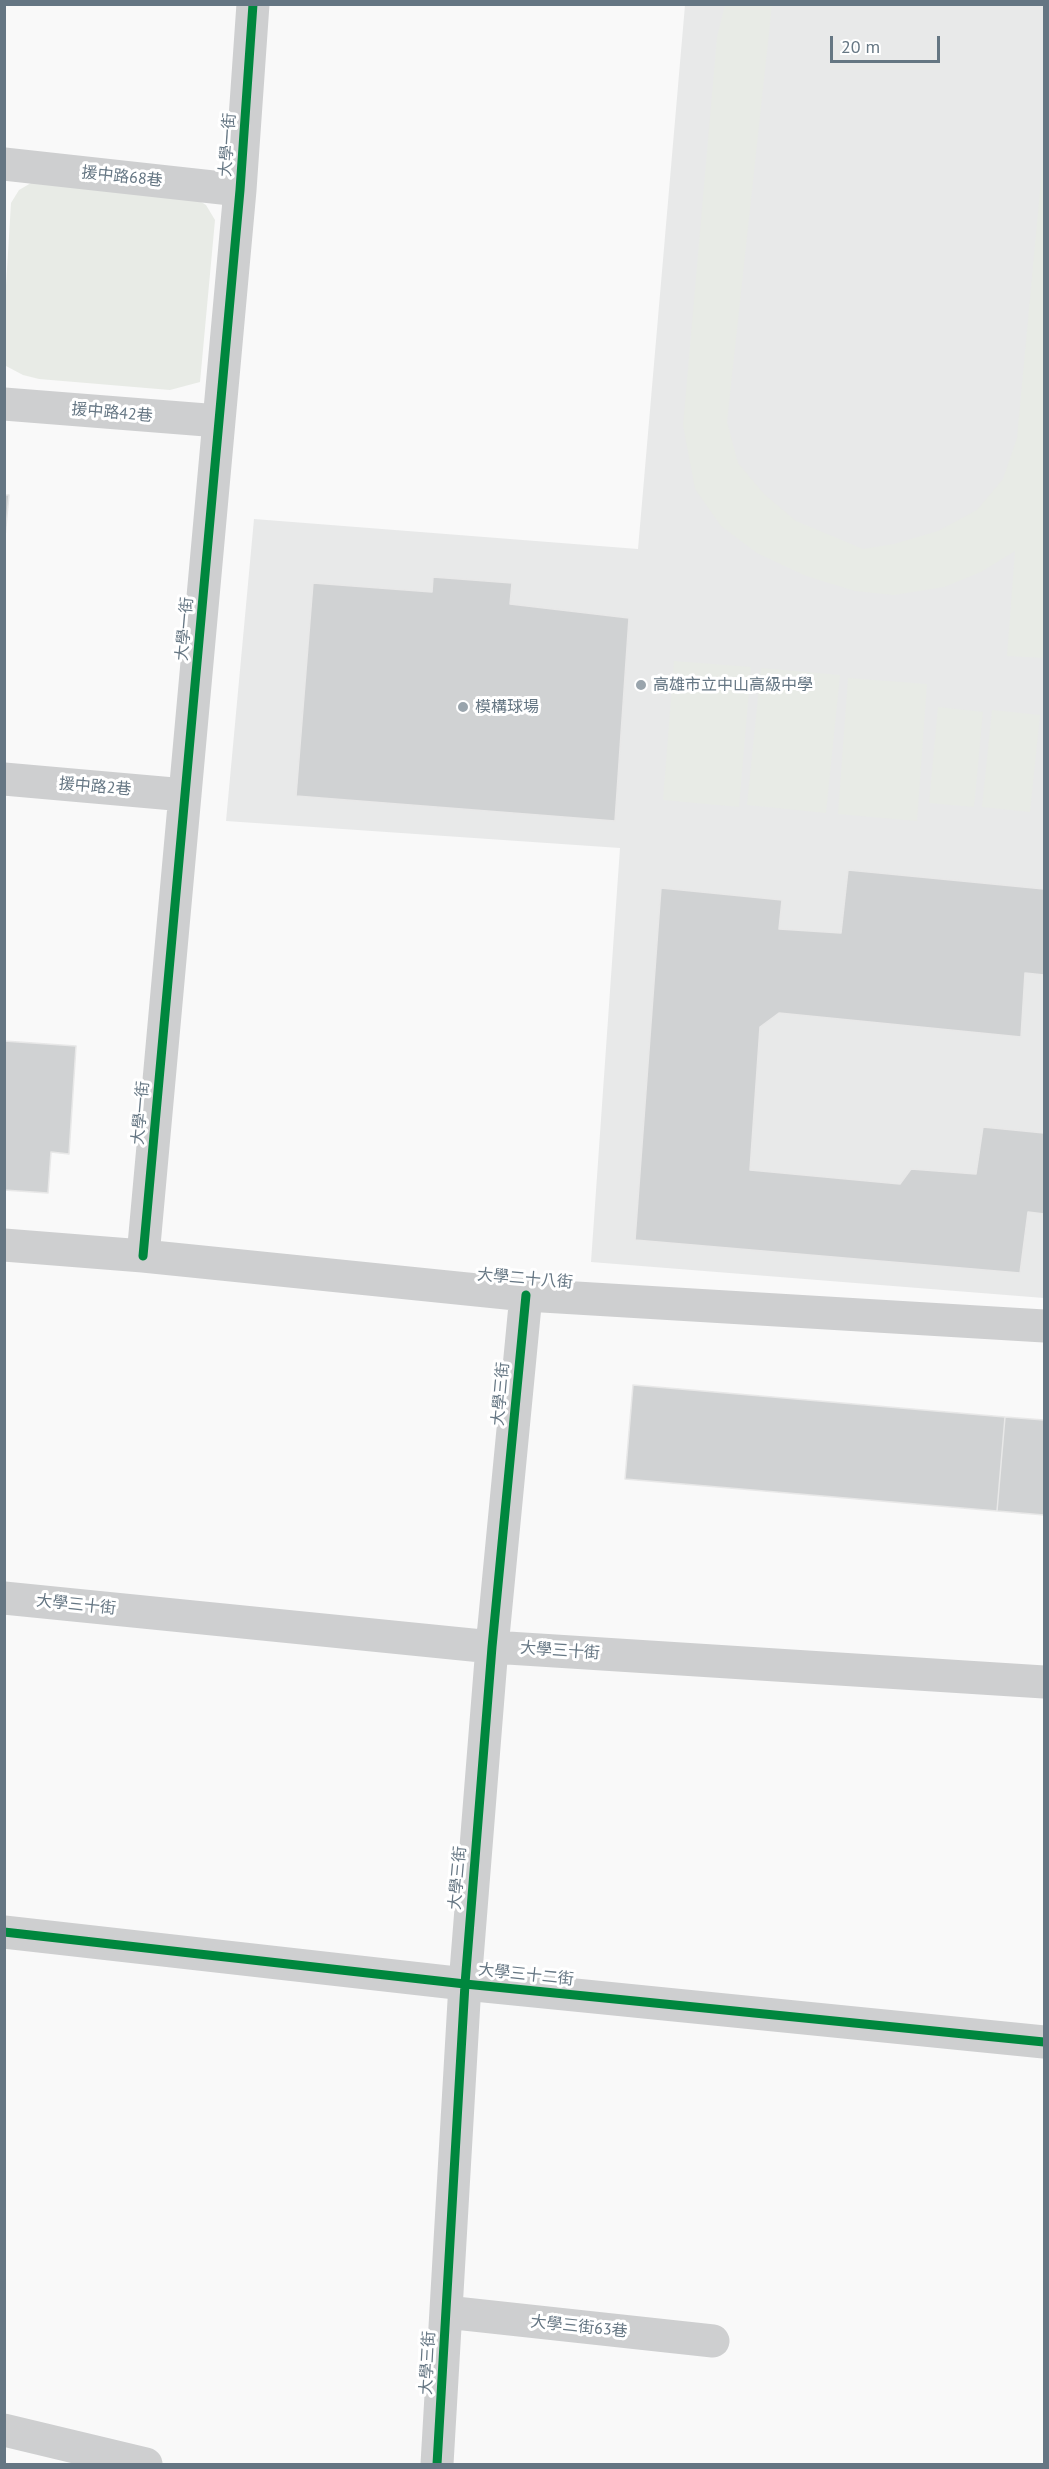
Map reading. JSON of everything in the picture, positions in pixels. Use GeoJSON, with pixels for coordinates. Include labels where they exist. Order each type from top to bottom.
{"type":"FeatureCollection","features":[{"type":"Feature","properties":{"kind":"street","name":"大學一街"},"geometry":{"type":"LineString","coordinates":[[143,1256],[240,190],[254,4]]}},
{"type":"Feature","properties":{"kind":"street","name":"援中路68巷"},"geometry":{"type":"LineString","coordinates":[[4,164],[240,190]]}},
{"type":"Feature","properties":{"kind":"street","name":"援中路42巷"},"geometry":{"type":"LineString","coordinates":[[4,404],[219,421]]}},
{"type":"Feature","properties":{"kind":"street","name":"援中路2巷"},"geometry":{"type":"LineString","coordinates":[[4,779],[185,795]]}},
{"type":"Feature","properties":{"kind":"street","name":"大學二十八街"},"geometry":{"type":"LineString","coordinates":[[4,1245],[143,1256],[526,1295],[1044,1326]]}},
{"type":"Feature","properties":{"kind":"street","name":"大學三街"},"geometry":{"type":"LineString","coordinates":[[437,2464],[465,1984],[492,1647],[526,1295]]}},
{"type":"Feature","properties":{"kind":"street","name":"大學三十街"},"geometry":{"type":"LineString","coordinates":[[4,1598],[492,1647],[1044,1682]]}},
{"type":"Feature","properties":{"kind":"street","name":"大學三十二街"},"geometry":{"type":"LineString","coordinates":[[4,1932],[465,1984],[1044,2042]]}},
{"type":"Feature","properties":{"kind":"street","name":"大學三街63巷"},"geometry":{"type":"LineString","coordinates":[[446,2312],[713,2341]]}},
{"type":"Feature","properties":{"kind":"street"},"geometry":{"type":"LineString","coordinates":[[4,2430],[146,2464]]}},
{"type":"Feature","properties":{"kind":"shaded area","name":"高雄市立中山高級中學"},"geometry":{"type":"Polygon","coordinates":[[[685,5],[1044,5],[1044,1298],[591,1262],[620,848],[226,821],[254,519],[638,549],[685,5]]]}},
{"type":"Feature","properties":{"kind":"shaded area"},"geometry":{"type":"Polygon","coordinates":[[[725,5],[772,5],[727,422],[738,463],[764,494],[796,521],[863,549],[894,544],[938,531],[977,510],[1003,479],[1017,438],[1044,148],[1044,658],[1007,656],[1015,551],[981,572],[944,587],[894,595],[855,591],[806,576],[757,553],[721,526],[695,489],[683,426],[717,37],[725,5]]]}},
{"type":"Feature","properties":{"kind":"shaded area"},"geometry":{"type":"Polygon","coordinates":[[[31,183],[198,200],[206,205],[215,220],[200,382],[170,390],[39,379],[23,375],[6,366],[5,302],[11,203],[19,190],[31,183]]]}},
{"type":"Feature","properties":{"kind":"shaded area"},"geometry":{"type":"Polygon","coordinates":[[[674,661],[751,667],[739,807],[663,800],[674,661]]]}},
{"type":"Feature","properties":{"kind":"shaded area"},"geometry":{"type":"Polygon","coordinates":[[[761,668],[840,675],[826,813],[747,805],[761,668]]]}},
{"type":"Feature","properties":{"kind":"shaded area"},"geometry":{"type":"Polygon","coordinates":[[[848,678],[927,684],[917,821],[838,814],[848,678]]]}},
{"type":"Feature","properties":{"kind":"shaded area"},"geometry":{"type":"Polygon","coordinates":[[[938,707],[983,712],[974,807],[929,803],[938,707]]]}},
{"type":"Feature","properties":{"kind":"shaded area"},"geometry":{"type":"Polygon","coordinates":[[[992,710],[1040,715],[1030,812],[982,807],[992,710]]]}},
{"type":"Feature","properties":{"kind":"building"},"geometry":{"type":"Polygon","coordinates":[[[4,495],[9,495],[4,547],[4,495]]]}},
{"type":"Feature","properties":{"kind":"building","name":"模構球場"},"geometry":{"type":"Polygon","coordinates":[[[433,577],[512,583],[510,604],[629,618],[615,821],[296,796],[313,583],[432,592],[433,577]]]}},
{"type":"Feature","properties":{"kind":"building"},"geometry":{"type":"Polygon","coordinates":[[[848,870],[1044,889],[1044,975],[1025,973],[1021,1037],[779,1013],[760,1027],[750,1170],[900,1184],[911,1169],[976,1174],[983,1127],[1044,1133],[1044,1214],[1028,1212],[1020,1273],[635,1240],[661,888],[782,900],[779,929],[841,933],[848,870]]]}},
{"type":"Feature","properties":{"kind":"building"},"geometry":{"type":"Polygon","coordinates":[[[4,1041],[76,1046],[69,1154],[51,1152],[48,1193],[4,1190],[4,1041]]]}},
{"type":"Feature","properties":{"kind":"building"},"geometry":{"type":"Polygon","coordinates":[[[633,1385],[1005,1417],[997,1511],[625,1479],[633,1385]]]}},
{"type":"Feature","properties":{"kind":"building"},"geometry":{"type":"Polygon","coordinates":[[[1005,1417],[1044,1420],[1044,1515],[997,1511],[1005,1417]]]}},
{"type":"Feature","properties":{"kind":"cycle path"},"geometry":{"type":"LineString","coordinates":[[143,1256],[240,190],[253,4]]}},
{"type":"Feature","properties":{"kind":"cycle path"},"geometry":{"type":"LineString","coordinates":[[437,2464],[465,1984],[492,1647],[526,1295]]}},
{"type":"Feature","properties":{"kind":"cycle path"},"geometry":{"type":"LineString","coordinates":[[4,1932],[465,1984],[1044,2042]]}},
{"type":"Feature","properties":{"kind":"place","name":"高雄市立中山高級中學"},"geometry":{"type":"Point","coordinates":[641,685]}},
{"type":"Feature","properties":{"kind":"place","name":"模構球場"},"geometry":{"type":"Point","coordinates":[463,707]}}]}
